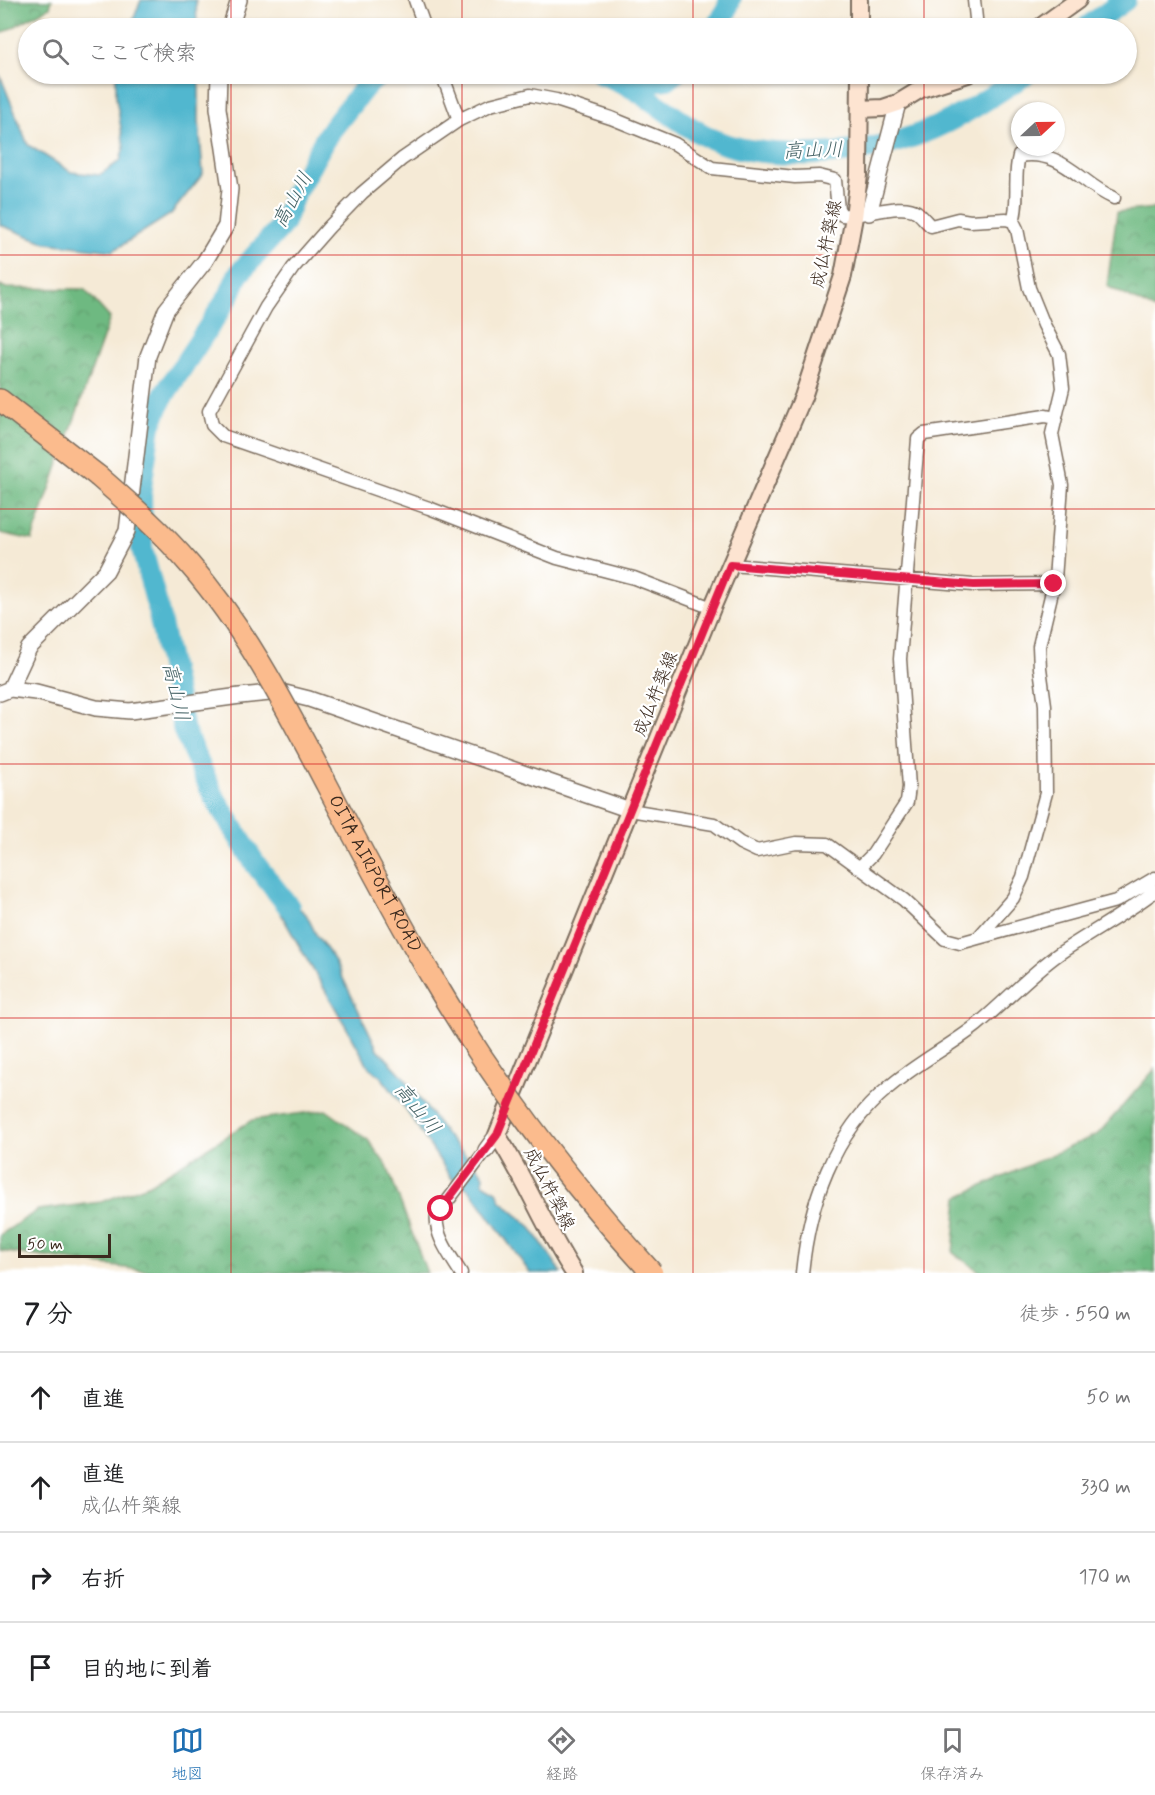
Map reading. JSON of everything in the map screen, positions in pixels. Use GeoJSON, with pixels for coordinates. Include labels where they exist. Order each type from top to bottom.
{"type":"FeatureCollection","features":[{"type":"Feature","properties":{"kind":"highway","name":"OITA AIRPORT ROAD"},"geometry":{"type":"LineString","coordinates":[[0,400],[98,476],[156,528],[191,566],[224,609],[287,709],[397,916],[472,1044],[507,1096],[552,1155],[602,1217],[652,1273]]}},
{"type":"Feature","properties":{"kind":"highway","name":"OITA AIRPORT ROAD"},"geometry":{"type":"LineString","coordinates":[[0,408],[98,476]]}},
{"type":"Feature","properties":{"kind":"main road"},"geometry":{"type":"LineString","coordinates":[[859,0],[859,18]]}},
{"type":"Feature","properties":{"kind":"main road"},"geometry":{"type":"LineString","coordinates":[[1053,18],[1078,0]]}},
{"type":"Feature","properties":{"kind":"main road","name":"成仏杵築線"},"geometry":{"type":"LineString","coordinates":[[574,1273],[554,1242],[513,1159],[497,1135],[712,608],[803,397],[862,215],[859,175],[860,84]]}},
{"type":"Feature","properties":{"kind":"main road"},"geometry":{"type":"LineString","coordinates":[[860,117],[883,108],[897,111],[921,89],[937,84]]}},
{"type":"Feature","properties":{"kind":"street"},"geometry":{"type":"LineString","coordinates":[[233,18],[239,0]]}},
{"type":"Feature","properties":{"kind":"street"},"geometry":{"type":"LineString","coordinates":[[415,0],[421,18]]}},
{"type":"Feature","properties":{"kind":"street"},"geometry":{"type":"LineString","coordinates":[[974,0],[976,18]]}},
{"type":"Feature","properties":{"kind":"street"},"geometry":{"type":"LineString","coordinates":[[219,84],[218,108],[230,189],[226,226],[205,261],[166,310],[148,356],[127,531],[106,571],[29,648],[5,691],[36,692],[96,708],[130,711],[281,692],[309,699],[630,810],[714,824],[740,843],[757,851],[796,843],[827,844],[904,900],[945,939],[960,943],[1116,901],[1155,878]]}},
{"type":"Feature","properties":{"kind":"street"},"geometry":{"type":"LineString","coordinates":[[446,84],[459,120]]}},
{"type":"Feature","properties":{"kind":"street"},"geometry":{"type":"LineString","coordinates":[[712,608],[634,578],[557,558],[419,504],[223,436],[212,425],[209,411],[266,307],[293,268],[362,193],[402,159],[459,120],[490,105],[521,97],[530,95],[556,100],[611,118],[675,144],[712,168],[835,180],[838,209],[842,215],[862,215],[904,209],[916,211],[931,226],[958,219],[1013,221]]}},
{"type":"Feature","properties":{"kind":"street"},"geometry":{"type":"LineString","coordinates":[[862,215],[883,165],[897,111]]}},
{"type":"Feature","properties":{"kind":"street"},"geometry":{"type":"LineString","coordinates":[[978,938],[1013,898],[1023,877],[1046,793],[1045,705],[1039,646],[1054,584],[1062,484],[1052,434],[1063,388],[1059,354],[1029,288],[1017,229],[1013,221],[1016,212],[1016,178],[1019,156],[1029,155],[1053,160],[1069,167],[1100,192],[1114,198]]}},
{"type":"Feature","properties":{"kind":"street"},"geometry":{"type":"LineString","coordinates":[[859,868],[873,854],[907,802],[909,787],[900,658],[918,439],[924,434],[1046,416],[1056,418]]}},
{"type":"Feature","properties":{"kind":"street"},"geometry":{"type":"LineString","coordinates":[[730,565],[973,585],[1054,584]]}},
{"type":"Feature","properties":{"kind":"street"},"geometry":{"type":"LineString","coordinates":[[802,1273],[810,1222],[823,1182],[841,1143],[857,1118],[888,1088],[975,1026],[1058,955],[1133,908],[1155,891]]}},
{"type":"Feature","properties":{"kind":"street"},"geometry":{"type":"LineString","coordinates":[[462,1273],[447,1249],[436,1222],[437,1215],[497,1135]]}},
{"type":"Feature","properties":{"kind":"green space"},"geometry":{"type":"Polygon","coordinates":[[[0,0],[52,0],[50,7],[30,18],[18,18],[18,25],[1,34],[0,0]]]}},
{"type":"Feature","properties":{"kind":"green space"},"geometry":{"type":"Polygon","coordinates":[[[1155,208],[1155,310],[1107,286],[1117,212],[1155,208]]]}},
{"type":"Feature","properties":{"kind":"green space"},"geometry":{"type":"Polygon","coordinates":[[[0,285],[6,288],[84,289],[110,318],[32,540],[0,533],[0,285]]]}},
{"type":"Feature","properties":{"kind":"green space"},"geometry":{"type":"Polygon","coordinates":[[[1155,1069],[1155,1273],[982,1273],[953,1253],[958,1197],[1098,1134],[1155,1069]]]}},
{"type":"Feature","properties":{"kind":"green space"},"geometry":{"type":"Polygon","coordinates":[[[326,1110],[368,1140],[387,1166],[427,1273],[163,1273],[0,1251],[0,1235],[38,1210],[101,1202],[148,1185],[252,1120],[326,1110]]]}},
{"type":"Feature","properties":{"kind":"water"},"geometry":{"type":"Polygon","coordinates":[[[141,0],[196,0],[197,18],[134,18],[141,0]]]}},
{"type":"Feature","properties":{"kind":"water"},"geometry":{"type":"Polygon","coordinates":[[[0,75],[28,145],[71,172],[99,175],[120,161],[124,147],[116,84],[199,84],[203,174],[171,214],[113,251],[46,243],[0,225],[0,75]]]}},
{"type":"Feature","properties":{"kind":"water"},"geometry":{"type":"Polygon","coordinates":[[[260,872],[306,914],[317,936],[333,958],[377,1048],[403,1076],[447,1136],[479,1169],[484,1176],[483,1183],[497,1191],[500,1200],[530,1226],[562,1273],[530,1273],[470,1190],[452,1179],[402,1104],[381,1077],[369,1067],[282,916],[260,872]]]}},
{"type":"Feature","properties":{"kind":"waterway"},"geometry":{"type":"LineString","coordinates":[[722,18],[730,0]]}},
{"type":"Feature","properties":{"kind":"waterway","name":"高山川"},"geometry":{"type":"LineString","coordinates":[[1100,18],[1125,0]]}},
{"type":"Feature","properties":{"kind":"waterway","name":"高山川"},"geometry":{"type":"LineString","coordinates":[[289,907],[256,865],[214,797],[184,731],[157,605],[142,549],[141,488],[150,426],[162,398],[229,296],[238,275],[283,224],[294,195],[328,134],[368,84]]}},
{"type":"Feature","properties":{"kind":"waterway","name":"高山川"},"geometry":{"type":"LineString","coordinates":[[625,84],[699,133],[714,140],[754,151],[808,154],[862,150],[919,134],[967,112],[1011,84]]}},
{"type":"Feature","properties":{"kind":"waterway"},"geometry":{"type":"LineString","coordinates":[[629,85],[635,84]]}},
{"type":"Feature","properties":{"kind":"route"},"geometry":{"type":"LineString","coordinates":[[441,1209],[497,1135],[730,565],[973,585],[1054,584]]}}]}
